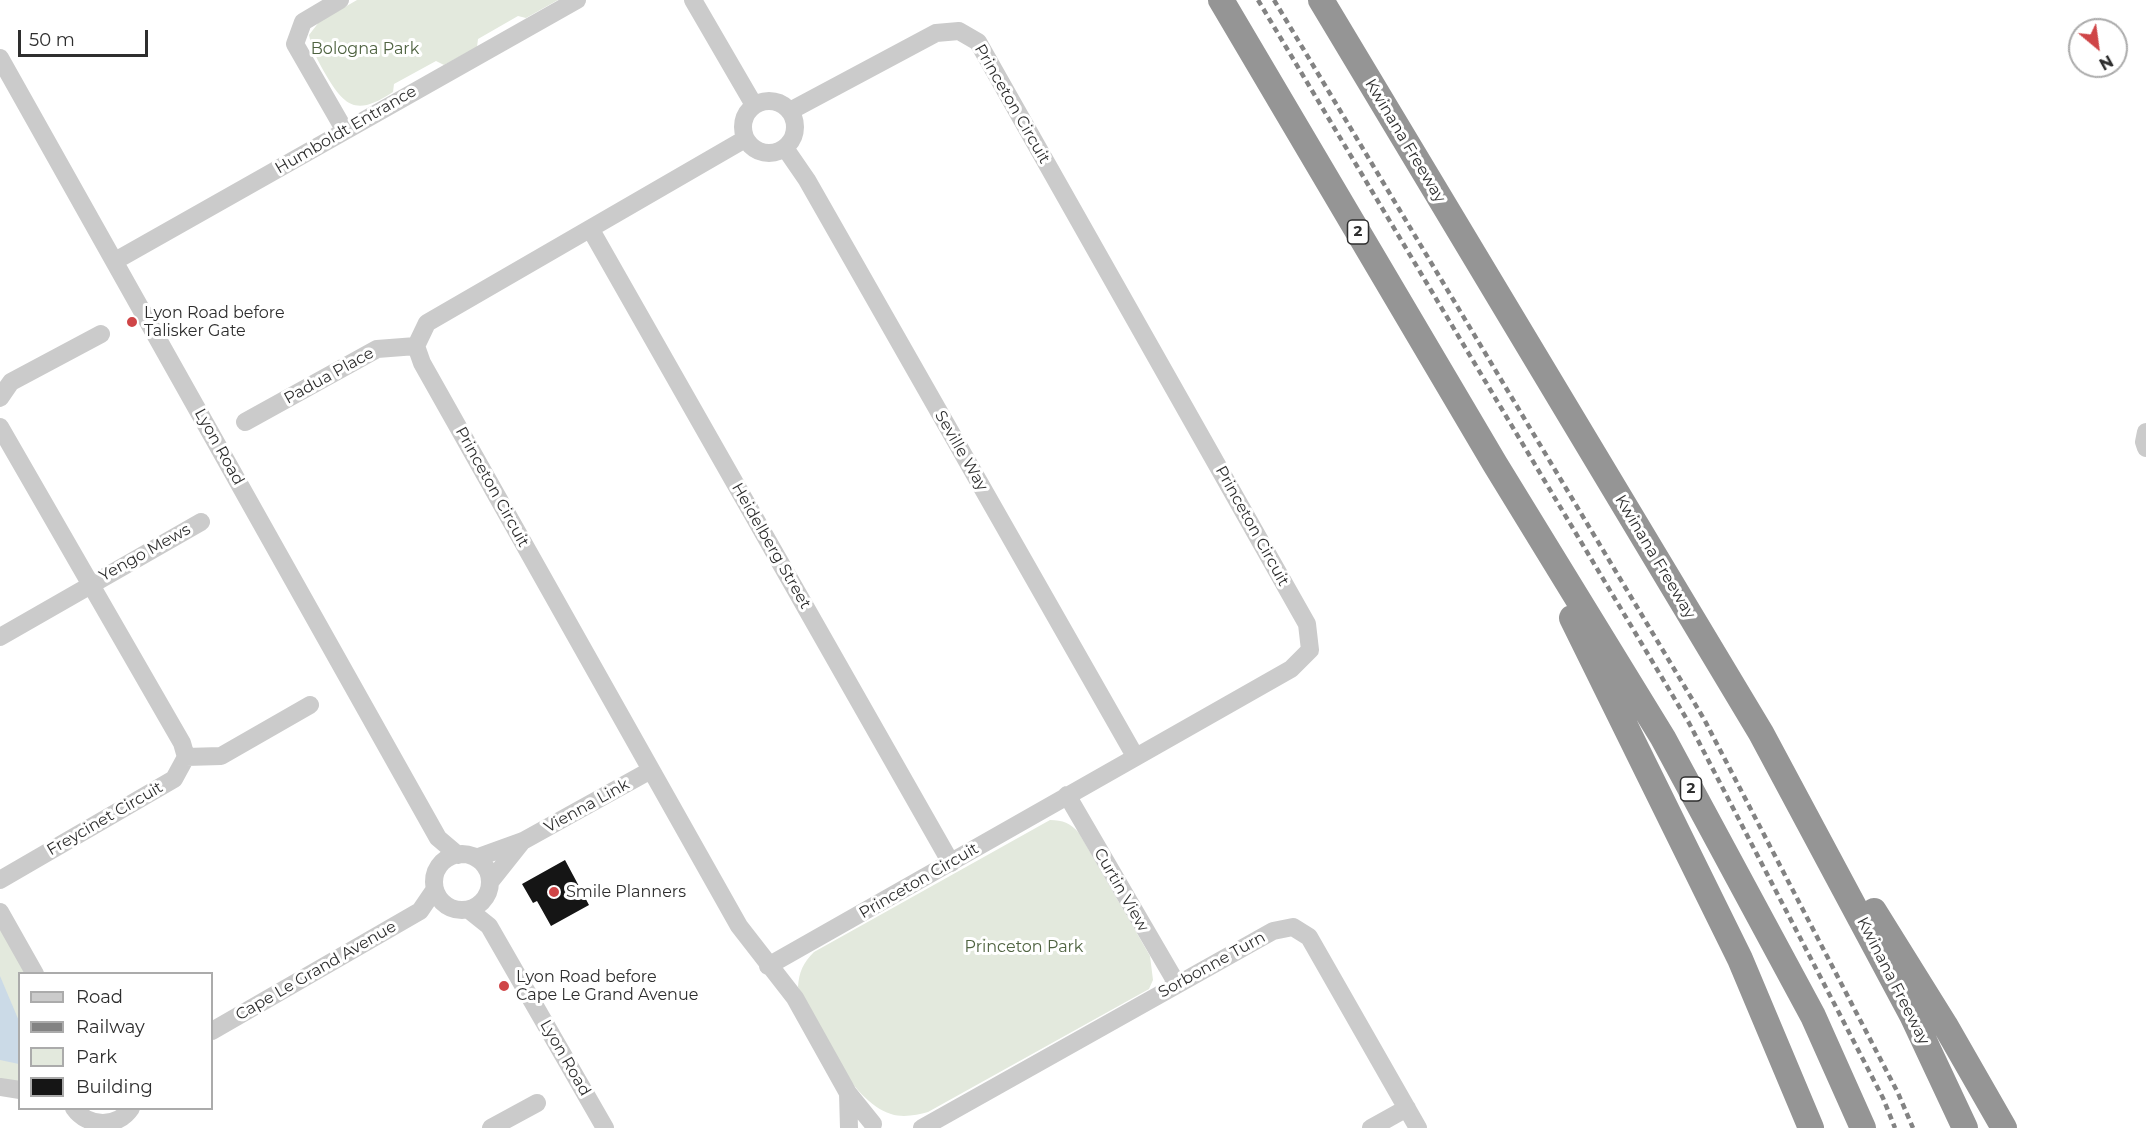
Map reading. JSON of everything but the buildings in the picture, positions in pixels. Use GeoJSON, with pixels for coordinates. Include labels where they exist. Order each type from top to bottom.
{"type":"FeatureCollection","features":[{"type":"Feature","properties":{"kind":"highway","name":"2"},"geometry":{"type":"LineString","coordinates":[[1221,0],[1495,464],[1663,738],[1813,1016],[1863,1128]]}},
{"type":"Feature","properties":{"kind":"highway","name":"Kwinana Freeway"},"geometry":{"type":"LineString","coordinates":[[1321,0],[1761,733],[1912,1015],[1965,1128]]}},
{"type":"Feature","properties":{"kind":"highway","name":"2"},"geometry":{"type":"LineString","coordinates":[[1495,464],[1740,959],[1811,1128]]}},
{"type":"Feature","properties":{"kind":"highway"},"geometry":{"type":"LineString","coordinates":[[1761,733],[1945,1025],[2004,1128]]}},
{"type":"Feature","properties":{"kind":"street"},"geometry":{"type":"LineString","coordinates":[[339,0],[303,22],[295,44],[345,131]]}},
{"type":"Feature","properties":{"kind":"street","name":"Humboldt Entrance"},"geometry":{"type":"LineString","coordinates":[[115,261],[577,0]]}},
{"type":"Feature","properties":{"kind":"street"},"geometry":{"type":"LineString","coordinates":[[693,0],[754,105]]}},
{"type":"Feature","properties":{"kind":"street","name":"Princeton Circuit"},"geometry":{"type":"LineString","coordinates":[[768,966],[1291,669],[1310,650],[1307,624],[978,42],[959,31],[936,33],[790,111]]}},
{"type":"Feature","properties":{"kind":"street","name":"Lyon Road"},"geometry":{"type":"LineString","coordinates":[[0,58],[438,838],[467,856]]}},
{"type":"Feature","properties":{"kind":"street"},"geometry":{"type":"LineString","coordinates":[[766,101],[779,102],[790,111],[795,122],[794,137],[784,148],[771,153],[756,150],[745,139],[742,127],[746,114],[754,105],[766,101]]}},
{"type":"Feature","properties":{"kind":"street"},"geometry":{"type":"LineString","coordinates":[[416,346],[427,323],[745,139]]}},
{"type":"Feature","properties":{"kind":"street","name":"Seville Way"},"geometry":{"type":"LineString","coordinates":[[784,148],[807,180],[1135,756]]}},
{"type":"Feature","properties":{"kind":"street","name":"Heidelberg Street"},"geometry":{"type":"LineString","coordinates":[[591,230],[951,863]]}},
{"type":"Feature","properties":{"kind":"street"},"geometry":{"type":"LineString","coordinates":[[0,398],[11,382],[101,334]]}},
{"type":"Feature","properties":{"kind":"street","name":"Princeton Circuit"},"geometry":{"type":"LineString","coordinates":[[416,346],[422,363],[739,926],[795,998],[848,1093],[871,1127]]}},
{"type":"Feature","properties":{"kind":"street","name":"Padua Place"},"geometry":{"type":"LineString","coordinates":[[245,422],[377,349],[416,346]]}},
{"type":"Feature","properties":{"kind":"street"},"geometry":{"type":"LineString","coordinates":[[0,427],[182,743],[186,757],[221,756],[310,705]]}},
{"type":"Feature","properties":{"kind":"street"},"geometry":{"type":"LineString","coordinates":[[2146,432],[2144,442],[2146,448]]}},
{"type":"Feature","properties":{"kind":"street","name":"Yengo Mews"},"geometry":{"type":"LineString","coordinates":[[90,584],[201,522]]}},
{"type":"Feature","properties":{"kind":"street"},"geometry":{"type":"LineString","coordinates":[[0,637],[90,584]]}},
{"type":"Feature","properties":{"kind":"street","name":"Freycinet Circuit"},"geometry":{"type":"LineString","coordinates":[[0,880],[174,779],[186,757]]}},
{"type":"Feature","properties":{"kind":"street","name":"Vienna Link"},"geometry":{"type":"LineString","coordinates":[[467,856],[523,842],[651,770]]}},
{"type":"Feature","properties":{"kind":"street","name":"Curtin View"},"geometry":{"type":"LineString","coordinates":[[1067,795],[1178,984]]}},
{"type":"Feature","properties":{"kind":"street"},"geometry":{"type":"LineString","coordinates":[[436,880],[442,863],[467,856],[488,872],[490,882],[468,906],[438,898],[436,880],[438,838]]}},
{"type":"Feature","properties":{"kind":"street","name":"Vienna Link"},"geometry":{"type":"LineString","coordinates":[[490,882],[523,842]]}},
{"type":"Feature","properties":{"kind":"street","name":"Cape Le Grand Avenue"},"geometry":{"type":"LineString","coordinates":[[420,911],[436,880]]}},
{"type":"Feature","properties":{"kind":"street","name":"Lyon Road"},"geometry":{"type":"LineString","coordinates":[[468,906],[489,926],[605,1128]]}},
{"type":"Feature","properties":{"kind":"street","name":"Cape Le Grand Avenue"},"geometry":{"type":"LineString","coordinates":[[213,1030],[420,911],[468,906]]}},
{"type":"Feature","properties":{"kind":"street"},"geometry":{"type":"LineString","coordinates":[[0,912],[34,972]]}},
{"type":"Feature","properties":{"kind":"street","name":"Sorbonne Turn"},"geometry":{"type":"LineString","coordinates":[[906,1128],[923,1126],[1272,931],[1293,927],[1309,937],[1418,1128]]}},
{"type":"Feature","properties":{"kind":"street"},"geometry":{"type":"LineString","coordinates":[[0,1087],[18,1090]]}},
{"type":"Feature","properties":{"kind":"street","name":"Princeton Circuit"},"geometry":{"type":"LineString","coordinates":[[848,1093],[849,1128]]}},
{"type":"Feature","properties":{"kind":"street"},"geometry":{"type":"LineString","coordinates":[[491,1128],[537,1103]]}},
{"type":"Feature","properties":{"kind":"street"},"geometry":{"type":"LineString","coordinates":[[1371,1128],[1407,1108]]}},
{"type":"Feature","properties":{"kind":"street"},"geometry":{"type":"LineString","coordinates":[[76,1110],[87,1122],[98,1125],[125,1119]]}},
{"type":"Feature","properties":{"kind":"green space","name":"Bologna Park"},"geometry":{"type":"Polygon","coordinates":[[[357,0],[558,0],[526,18],[518,16],[478,39],[477,47],[444,65],[436,61],[394,84],[393,92],[371,104],[362,106],[347,101],[333,86],[323,70],[309,35],[319,22],[357,0]]]}},
{"type":"Feature","properties":{"kind":"green space","name":"Princeton Park"},"geometry":{"type":"Polygon","coordinates":[[[1050,820],[1066,823],[1079,833],[1150,956],[1153,980],[1149,989],[928,1112],[900,1116],[876,1106],[848,1078],[836,1060],[798,987],[804,964],[814,952],[1050,820]]]}},
{"type":"Feature","properties":{"kind":"green space"},"geometry":{"type":"Polygon","coordinates":[[[0,928],[24,972],[18,972],[18,1082],[0,1080],[0,928]]]}},
{"type":"Feature","properties":{"kind":"water"},"geometry":{"type":"Polygon","coordinates":[[[0,976],[18,1019],[18,1064],[0,1060],[0,976]]]}},
{"type":"Feature","properties":{"kind":"railway"},"geometry":{"type":"LineString","coordinates":[[1258,0],[1689,723],[1883,1098],[1895,1128]]}},
{"type":"Feature","properties":{"kind":"railway"},"geometry":{"type":"LineString","coordinates":[[1274,0],[1704,719],[1898,1093],[1913,1128]]}},
{"type":"Feature","properties":{"kind":"place","name":"Lyon Road before Talisker Gate"},"geometry":{"type":"Point","coordinates":[132,322]}},
{"type":"Feature","properties":{"kind":"place","name":"Smile Planners"},"geometry":{"type":"Point","coordinates":[554,892]}},
{"type":"Feature","properties":{"kind":"place","name":"Lyon Road before Cape Le Grand Avenue"},"geometry":{"type":"Point","coordinates":[504,986]}}]}
